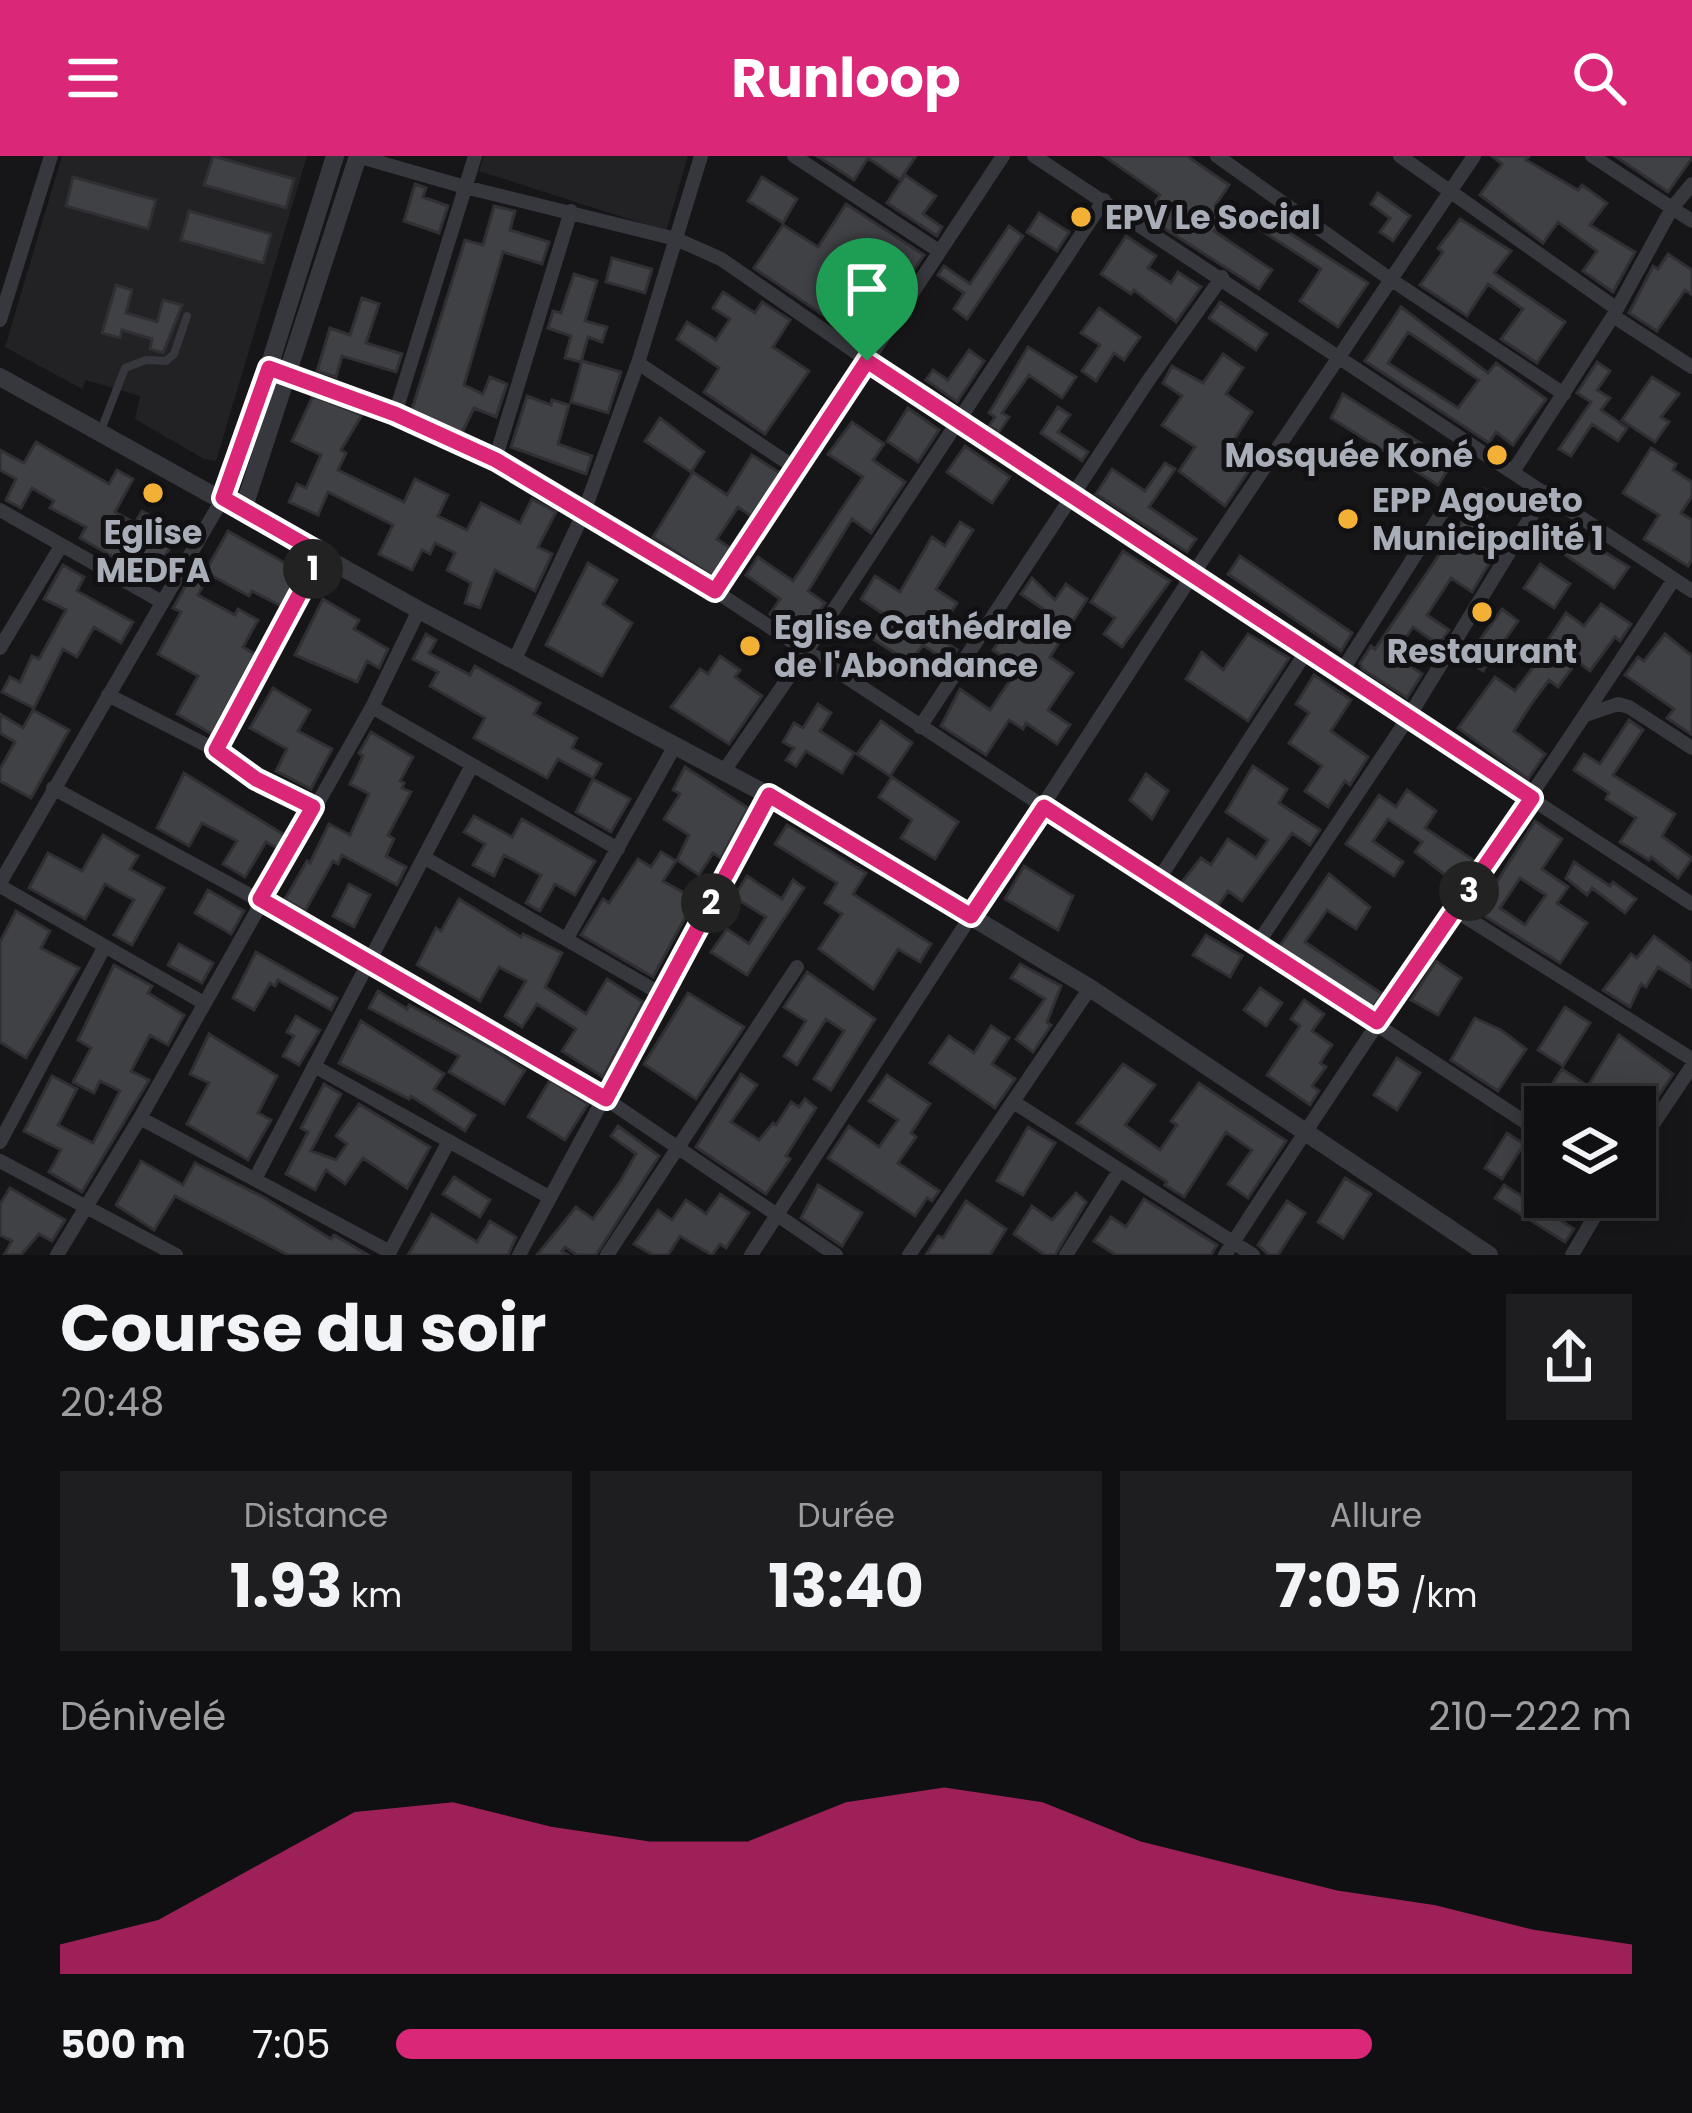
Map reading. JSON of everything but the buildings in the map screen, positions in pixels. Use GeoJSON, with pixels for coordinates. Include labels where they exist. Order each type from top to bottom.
{"type":"FeatureCollection","features":[{"type":"Feature","properties":{"kind":"street"},"geometry":{"type":"LineString","coordinates":[[0,320],[51,156]]}},
{"type":"Feature","properties":{"kind":"street"},"geometry":{"type":"LineString","coordinates":[[243,510],[335,156]]}},
{"type":"Feature","properties":{"kind":"street"},"geometry":{"type":"LineString","coordinates":[[204,1003],[0,885],[223,498],[278,371],[358,156],[676,239],[721,260],[958,423],[1692,904]]}},
{"type":"Feature","properties":{"kind":"street"},"geometry":{"type":"LineString","coordinates":[[395,414],[475,156]]}},
{"type":"Feature","properties":{"kind":"street"},"geometry":{"type":"LineString","coordinates":[[515,659],[584,512],[638,363],[701,156]]}},
{"type":"Feature","properties":{"kind":"street"},"geometry":{"type":"LineString","coordinates":[[794,156],[940,251]]}},
{"type":"Feature","properties":{"kind":"street"},"geometry":{"type":"LineString","coordinates":[[715,591],[1004,156]]}},
{"type":"Feature","properties":{"kind":"street"},"geometry":{"type":"LineString","coordinates":[[1034,156],[1692,591]]}},
{"type":"Feature","properties":{"kind":"street"},"geometry":{"type":"LineString","coordinates":[[1217,156],[1564,394]]}},
{"type":"Feature","properties":{"kind":"street"},"geometry":{"type":"LineString","coordinates":[[1400,156],[1692,367]]}},
{"type":"Feature","properties":{"kind":"street"},"geometry":{"type":"LineString","coordinates":[[751,1255],[1337,355],[1474,156]]}},
{"type":"Feature","properties":{"kind":"street"},"geometry":{"type":"LineString","coordinates":[[1592,156],[1692,221]]}},
{"type":"Feature","properties":{"kind":"street"},"geometry":{"type":"LineString","coordinates":[[1514,470],[1616,313],[1672,208],[1692,184]]}},
{"type":"Feature","properties":{"kind":"street"},"geometry":{"type":"LineString","coordinates":[[724,771],[1104,200]]}},
{"type":"Feature","properties":{"kind":"street"},"geometry":{"type":"LineString","coordinates":[[496,460],[571,211]]}},
{"type":"Feature","properties":{"kind":"street"},"geometry":{"type":"LineString","coordinates":[[920,727],[1222,277]]}},
{"type":"Feature","properties":{"kind":"street"},"geometry":{"type":"LineString","coordinates":[[638,363],[797,469]]}},
{"type":"Feature","properties":{"kind":"street"},"geometry":{"type":"LineString","coordinates":[[278,371],[395,414],[496,460],[584,512],[715,591],[1524,1121]]}},
{"type":"Feature","properties":{"kind":"street"},"geometry":{"type":"LineString","coordinates":[[0,377],[418,610],[769,795],[1090,988],[1490,1255]]}},
{"type":"Feature","properties":{"kind":"street"},"geometry":{"type":"LineString","coordinates":[[1256,946],[1408,718],[1546,493]]}},
{"type":"Feature","properties":{"kind":"street"},"geometry":{"type":"LineString","coordinates":[[1340,674],[1450,500]]}},
{"type":"Feature","properties":{"kind":"street"},"geometry":{"type":"LineString","coordinates":[[0,509],[161,602]]}},
{"type":"Feature","properties":{"kind":"street"},"geometry":{"type":"LineString","coordinates":[[0,648],[61,545]]}},
{"type":"Feature","properties":{"kind":"street"},"geometry":{"type":"LineString","coordinates":[[216,750],[321,554]]}},
{"type":"Feature","properties":{"kind":"street"},"geometry":{"type":"LineString","coordinates":[[1229,1249],[1674,579]]}},
{"type":"Feature","properties":{"kind":"street"},"geometry":{"type":"LineString","coordinates":[[57,1255],[140,1118],[372,706],[418,610]]}},
{"type":"Feature","properties":{"kind":"street"},"geometry":{"type":"LineString","coordinates":[[1157,882],[1306,652]]}},
{"type":"Feature","properties":{"kind":"street"},"geometry":{"type":"LineString","coordinates":[[108,695],[313,807]]}},
{"type":"Feature","properties":{"kind":"street"},"geometry":{"type":"LineString","coordinates":[[1586,715],[1618,704],[1629,706],[1692,748]]}},
{"type":"Feature","properties":{"kind":"street"},"geometry":{"type":"LineString","coordinates":[[372,706],[618,849]]}},
{"type":"Feature","properties":{"kind":"street"},"geometry":{"type":"LineString","coordinates":[[567,938],[676,744]]}},
{"type":"Feature","properties":{"kind":"street"},"geometry":{"type":"LineString","coordinates":[[255,1179],[471,767]]}},
{"type":"Feature","properties":{"kind":"street"},"geometry":{"type":"LineString","coordinates":[[53,788],[369,960],[606,1099],[836,1255]]}},
{"type":"Feature","properties":{"kind":"street"},"geometry":{"type":"LineString","coordinates":[[519,1255],[769,795]]}},
{"type":"Feature","properties":{"kind":"street"},"geometry":{"type":"LineString","coordinates":[[425,858],[662,994]]}},
{"type":"Feature","properties":{"kind":"street"},"geometry":{"type":"LineString","coordinates":[[1456,911],[1692,1063],[1656,1119]]}},
{"type":"Feature","properties":{"kind":"street"},"geometry":{"type":"LineString","coordinates":[[0,1142],[105,946]]}},
{"type":"Feature","properties":{"kind":"street"},"geometry":{"type":"LineString","coordinates":[[607,1255],[797,968]]}},
{"type":"Feature","properties":{"kind":"street"},"geometry":{"type":"LineString","coordinates":[[909,1255],[1090,988]]}},
{"type":"Feature","properties":{"kind":"street"},"geometry":{"type":"LineString","coordinates":[[314,1066],[549,1197]]}},
{"type":"Feature","properties":{"kind":"street"},"geometry":{"type":"LineString","coordinates":[[1015,1102],[1229,1249],[1253,1255]]}},
{"type":"Feature","properties":{"kind":"street"},"geometry":{"type":"LineString","coordinates":[[140,1118],[389,1253],[449,1141]]}},
{"type":"Feature","properties":{"kind":"street"},"geometry":{"type":"LineString","coordinates":[[0,1160],[176,1255]]}},
{"type":"Feature","properties":{"kind":"street"},"geometry":{"type":"LineString","coordinates":[[1066,1255],[1119,1171]]}},
{"type":"Feature","properties":{"kind":"street"},"geometry":{"type":"LineString","coordinates":[[1572,1255],[1594,1218]]}},
{"type":"Feature","properties":{"kind":"lane"},"geometry":{"type":"LineString","coordinates":[[100,432],[125,368],[146,360],[166,361],[174,354],[187,316]]}},
{"type":"Feature","properties":{"kind":"shaded area"},"geometry":{"type":"Polygon","coordinates":[[[62,156],[307,156],[216,461],[204,459],[135,419],[140,396],[86,380],[82,389],[5,347],[62,156]]]}},
{"type":"Feature","properties":{"kind":"shaded area"},"geometry":{"type":"Polygon","coordinates":[[[484,156],[688,156],[666,231],[479,171],[484,156]]]}},
{"type":"Feature","properties":{"kind":"place","name":"EPV Le Social"},"geometry":{"type":"Point","coordinates":[1081,217]}},
{"type":"Feature","properties":{"kind":"place","name":"Mosquée Koné"},"geometry":{"type":"Point","coordinates":[1497,455]}},
{"type":"Feature","properties":{"kind":"place","name":"Eglise MEDFA"},"geometry":{"type":"Point","coordinates":[153,493]}},
{"type":"Feature","properties":{"kind":"place","name":"EPP Agoueto Municipalité 1"},"geometry":{"type":"Point","coordinates":[1348,519]}},
{"type":"Feature","properties":{"kind":"place","name":"Restaurant"},"geometry":{"type":"Point","coordinates":[1482,612]}},
{"type":"Feature","properties":{"kind":"place","name":"Eglise Cathédrale de l'Abondance"},"geometry":{"type":"Point","coordinates":[750,646]}},
{"type":"Feature","properties":{"kind":"route"},"geometry":{"type":"LineString","coordinates":[[867,361],[1532,798],[1377,1022],[1044,807],[971,916],[769,795],[606,1099],[260,899],[313,807],[256,779],[216,750],[321,554],[223,498],[269,368],[395,414],[496,460],[715,591],[867,361]]}}]}
